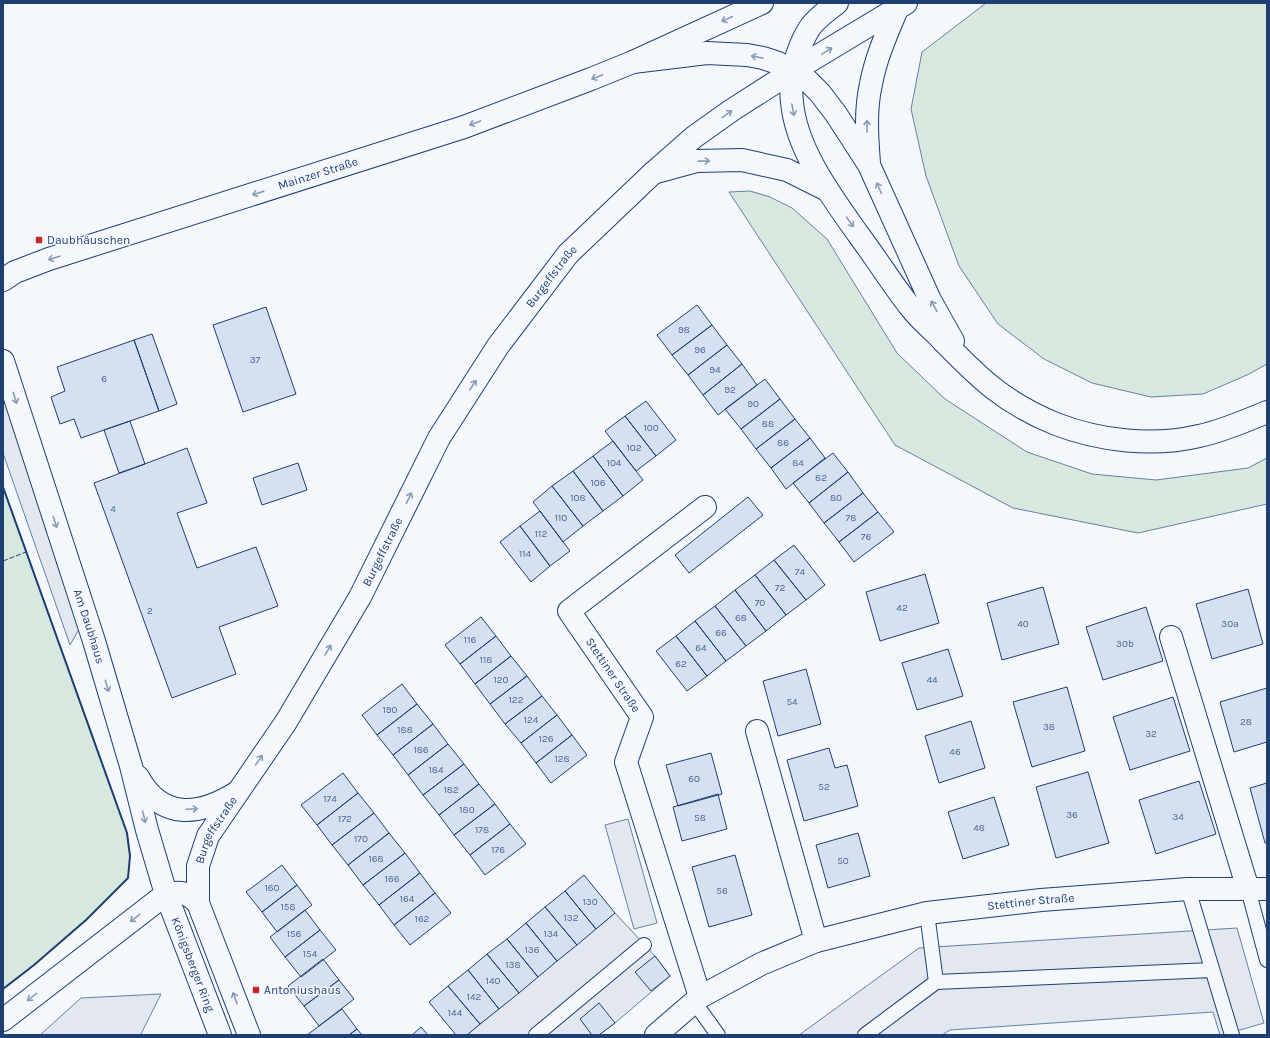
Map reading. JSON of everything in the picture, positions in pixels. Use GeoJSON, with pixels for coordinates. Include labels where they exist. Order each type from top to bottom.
{"type":"FeatureCollection","features":[{"type":"Feature","properties":{"kind":"main road"},"geometry":{"type":"LineString","coordinates":[[633,62],[762,3]]}},
{"type":"Feature","properties":{"kind":"main road"},"geometry":{"type":"LineString","coordinates":[[837,3],[809,27],[799,50],[793,71],[791,88],[797,131],[827,190],[912,310],[967,364],[993,388],[1023,408],[1056,424],[1090,434],[1126,440],[1162,441],[1198,436],[1232,427],[1266,412]]}},
{"type":"Feature","properties":{"kind":"main road"},"geometry":{"type":"LineString","coordinates":[[869,164],[866,124],[870,84],[881,47],[902,6]]}},
{"type":"Feature","properties":{"kind":"main road","name":"Burgeffstraße"},"geometry":{"type":"LineString","coordinates":[[198,903],[198,866],[208,836],[286,722],[360,597],[439,438],[498,346],[568,254],[653,173],[694,137],[732,110],[793,71],[902,6]]}},
{"type":"Feature","properties":{"kind":"main road"},"geometry":{"type":"LineString","coordinates":[[633,62],[707,53],[747,55],[778,63],[808,81],[820,93],[836,114],[869,164],[930,300],[967,364]]}},
{"type":"Feature","properties":{"kind":"main road","name":"Mainzer Straße"},"geometry":{"type":"LineString","coordinates":[[3,280],[15,272],[49,259],[464,127],[633,62]]}},
{"type":"Feature","properties":{"kind":"main road"},"geometry":{"type":"LineString","coordinates":[[653,173],[696,161],[742,160],[787,170],[827,190]]}},
{"type":"Feature","properties":{"kind":"main road","name":"Am Daubhaus"},"geometry":{"type":"LineString","coordinates":[[3,361],[94,641],[131,766],[146,830],[166,894]]}},
{"type":"Feature","properties":{"kind":"main road","name":"Stettiner Straße"},"geometry":{"type":"LineString","coordinates":[[698,1000],[626,762],[642,717],[569,611],[705,507]]}},
{"type":"Feature","properties":{"kind":"main road"},"geometry":{"type":"LineString","coordinates":[[1171,637],[1258,889]]}},
{"type":"Feature","properties":{"kind":"main road"},"geometry":{"type":"LineString","coordinates":[[757,731],[816,941]]}},
{"type":"Feature","properties":{"kind":"main road"},"geometry":{"type":"LineString","coordinates":[[131,766],[143,788],[154,799],[164,805],[177,809],[190,810],[201,808],[227,798],[237,792]]}},
{"type":"Feature","properties":{"kind":"main road","name":"Stettiner Straße"},"geometry":{"type":"LineString","coordinates":[[656,1035],[698,1000],[761,964],[816,941],[927,914],[1041,900],[1188,889],[1258,889]]}},
{"type":"Feature","properties":{"kind":"main road"},"geometry":{"type":"LineString","coordinates":[[3,1020],[166,894],[182,892],[190,895],[198,903],[249,1035]]}},
{"type":"Feature","properties":{"kind":"main road","name":"Königsberger Ring"},"geometry":{"type":"LineString","coordinates":[[166,894],[220,1035]]}},
{"type":"Feature","properties":{"kind":"lane"},"geometry":{"type":"LineString","coordinates":[[1188,889],[1232,1035]]}},
{"type":"Feature","properties":{"kind":"lane"},"geometry":{"type":"LineString","coordinates":[[1258,889],[1267,960]]}},
{"type":"Feature","properties":{"kind":"lane"},"geometry":{"type":"LineString","coordinates":[[927,914],[936,982]]}},
{"type":"Feature","properties":{"kind":"lane"},"geometry":{"type":"LineString","coordinates":[[536,1035],[644,945]]}},
{"type":"Feature","properties":{"kind":"lane"},"geometry":{"type":"LineString","coordinates":[[865,1035],[936,982],[1212,970]]}},
{"type":"Feature","properties":{"kind":"lane"},"geometry":{"type":"LineString","coordinates":[[698,1000],[718,1035]]}},
{"type":"Feature","properties":{"kind":"shaded area"},"geometry":{"type":"Polygon","coordinates":[[[986,3],[1267,3],[1267,364],[1247,375],[1203,394],[1151,397],[1092,383],[1044,359],[998,324],[959,266],[926,176],[911,109],[922,52],[986,3]]]}},
{"type":"Feature","properties":{"kind":"shaded area"},"geometry":{"type":"Polygon","coordinates":[[[750,191],[770,197],[792,208],[827,239],[897,353],[945,399],[1027,452],[1092,474],[1156,480],[1248,468],[1267,458],[1267,504],[1138,533],[1013,508],[895,445],[729,192],[750,191]]]}},
{"type":"Feature","properties":{"kind":"shaded area"},"geometry":{"type":"Polygon","coordinates":[[[3,395],[85,619],[70,645],[3,453],[3,395]]]}},
{"type":"Feature","properties":{"kind":"shaded area"},"geometry":{"type":"Polygon","coordinates":[[[3,487],[127,833],[130,856],[128,878],[86,920],[34,965],[3,989],[3,487]]]}},
{"type":"Feature","properties":{"kind":"shaded area"},"geometry":{"type":"Polygon","coordinates":[[[628,819],[657,923],[634,929],[605,825],[628,819]]]}},
{"type":"Feature","properties":{"kind":"shaded area"},"geometry":{"type":"Polygon","coordinates":[[[615,913],[655,956],[670,976],[615,1023],[599,1035],[467,1035],[615,913]]]}},
{"type":"Feature","properties":{"kind":"shaded area"},"geometry":{"type":"Polygon","coordinates":[[[1237,928],[1264,1023],[1223,1035],[1220,1035],[1213,1012],[950,1030],[942,1035],[799,1035],[919,948],[1237,928]]]}},
{"type":"Feature","properties":{"kind":"shaded area"},"geometry":{"type":"Polygon","coordinates":[[[161,994],[141,1034],[142,1035],[40,1035],[81,998],[161,994]]]}},
{"type":"Feature","properties":{"kind":"building"},"geometry":{"type":"Polygon","coordinates":[[[697,305],[712,325],[672,355],[657,335],[697,305]]]}},
{"type":"Feature","properties":{"kind":"building"},"geometry":{"type":"Polygon","coordinates":[[[266,307],[296,394],[243,412],[213,325],[266,307]]]}},
{"type":"Feature","properties":{"kind":"building"},"geometry":{"type":"Polygon","coordinates":[[[712,325],[727,345],[688,375],[672,355],[712,325]]]}},
{"type":"Feature","properties":{"kind":"building"},"geometry":{"type":"Polygon","coordinates":[[[152,334],[177,404],[159,411],[134,340],[152,334]]]}},
{"type":"Feature","properties":{"kind":"building"},"geometry":{"type":"Polygon","coordinates":[[[134,340],[159,411],[81,438],[74,419],[60,424],[51,397],[65,391],[57,367],[134,340]]]}},
{"type":"Feature","properties":{"kind":"building"},"geometry":{"type":"Polygon","coordinates":[[[727,345],[742,364],[703,395],[688,375],[727,345]]]}},
{"type":"Feature","properties":{"kind":"building"},"geometry":{"type":"Polygon","coordinates":[[[742,364],[757,385],[718,415],[703,395],[742,364]]]}},
{"type":"Feature","properties":{"kind":"building"},"geometry":{"type":"Polygon","coordinates":[[[765,379],[780,399],[741,429],[725,409],[765,379]]]}},
{"type":"Feature","properties":{"kind":"building"},"geometry":{"type":"Polygon","coordinates":[[[780,399],[795,419],[756,449],[741,429],[780,399]]]}},
{"type":"Feature","properties":{"kind":"building"},"geometry":{"type":"Polygon","coordinates":[[[646,401],[676,440],[656,456],[625,416],[646,401]]]}},
{"type":"Feature","properties":{"kind":"building"},"geometry":{"type":"Polygon","coordinates":[[[625,416],[656,456],[636,471],[605,431],[625,416]]]}},
{"type":"Feature","properties":{"kind":"building"},"geometry":{"type":"Polygon","coordinates":[[[795,419],[810,438],[771,468],[756,449],[795,419]]]}},
{"type":"Feature","properties":{"kind":"building"},"geometry":{"type":"Polygon","coordinates":[[[130,421],[145,464],[119,473],[104,430],[130,421]]]}},
{"type":"Feature","properties":{"kind":"building"},"geometry":{"type":"Polygon","coordinates":[[[810,438],[825,458],[786,489],[771,468],[810,438]]]}},
{"type":"Feature","properties":{"kind":"building"},"geometry":{"type":"Polygon","coordinates":[[[613,441],[643,480],[623,496],[593,456],[613,441]]]}},
{"type":"Feature","properties":{"kind":"building"},"geometry":{"type":"Polygon","coordinates":[[[187,448],[207,503],[177,513],[197,568],[256,547],[278,606],[219,627],[236,674],[172,698],[94,483],[187,448]]]}},
{"type":"Feature","properties":{"kind":"building"},"geometry":{"type":"Polygon","coordinates":[[[833,453],[848,472],[809,503],[793,483],[833,453]]]}},
{"type":"Feature","properties":{"kind":"building"},"geometry":{"type":"Polygon","coordinates":[[[593,456],[623,496],[603,511],[573,471],[593,456]]]}},
{"type":"Feature","properties":{"kind":"building"},"geometry":{"type":"Polygon","coordinates":[[[298,463],[307,490],[262,505],[253,478],[298,463]]]}},
{"type":"Feature","properties":{"kind":"building"},"geometry":{"type":"Polygon","coordinates":[[[573,471],[603,511],[583,526],[552,486],[573,471]]]}},
{"type":"Feature","properties":{"kind":"building"},"geometry":{"type":"Polygon","coordinates":[[[848,472],[863,493],[824,523],[809,503],[848,472]]]}},
{"type":"Feature","properties":{"kind":"building"},"geometry":{"type":"Polygon","coordinates":[[[552,486],[583,526],[563,542],[533,502],[552,486]]]}},
{"type":"Feature","properties":{"kind":"building"},"geometry":{"type":"Polygon","coordinates":[[[863,493],[878,512],[839,542],[824,523],[863,493]]]}},
{"type":"Feature","properties":{"kind":"building"},"geometry":{"type":"Polygon","coordinates":[[[748,497],[763,515],[689,573],[675,555],[748,497]]]}},
{"type":"Feature","properties":{"kind":"building"},"geometry":{"type":"Polygon","coordinates":[[[540,511],[570,551],[550,566],[520,526],[540,511]]]}},
{"type":"Feature","properties":{"kind":"building"},"geometry":{"type":"Polygon","coordinates":[[[878,512],[894,532],[854,562],[839,542],[878,512]]]}},
{"type":"Feature","properties":{"kind":"building"},"geometry":{"type":"Polygon","coordinates":[[[520,526],[550,566],[531,582],[500,542],[520,526]]]}},
{"type":"Feature","properties":{"kind":"building"},"geometry":{"type":"Polygon","coordinates":[[[794,545],[825,585],[806,600],[774,560],[794,545]]]}},
{"type":"Feature","properties":{"kind":"building"},"geometry":{"type":"Polygon","coordinates":[[[774,560],[806,600],[786,615],[755,575],[774,560]]]}},
{"type":"Feature","properties":{"kind":"building"},"geometry":{"type":"Polygon","coordinates":[[[925,574],[939,623],[880,641],[866,592],[925,574]]]}},
{"type":"Feature","properties":{"kind":"building"},"geometry":{"type":"Polygon","coordinates":[[[755,575],[786,615],[766,631],[735,590],[755,575]]]}},
{"type":"Feature","properties":{"kind":"building"},"geometry":{"type":"Polygon","coordinates":[[[1043,587],[1059,644],[1002,660],[987,603],[1043,587]]]}},
{"type":"Feature","properties":{"kind":"building"},"geometry":{"type":"Polygon","coordinates":[[[1248,589],[1263,644],[1212,659],[1196,604],[1248,589]]]}},
{"type":"Feature","properties":{"kind":"building"},"geometry":{"type":"Polygon","coordinates":[[[735,590],[766,631],[746,646],[715,606],[735,590]]]}},
{"type":"Feature","properties":{"kind":"building"},"geometry":{"type":"Polygon","coordinates":[[[715,606],[746,646],[726,661],[695,621],[715,606]]]}},
{"type":"Feature","properties":{"kind":"building"},"geometry":{"type":"Polygon","coordinates":[[[1146,607],[1163,661],[1103,680],[1086,627],[1146,607]]]}},
{"type":"Feature","properties":{"kind":"building"},"geometry":{"type":"Polygon","coordinates":[[[481,617],[496,636],[460,664],[445,645],[481,617]]]}},
{"type":"Feature","properties":{"kind":"building"},"geometry":{"type":"Polygon","coordinates":[[[695,621],[726,661],[707,676],[676,636],[695,621]]]}},
{"type":"Feature","properties":{"kind":"building"},"geometry":{"type":"Polygon","coordinates":[[[496,636],[511,656],[475,684],[460,664],[496,636]]]}},
{"type":"Feature","properties":{"kind":"building"},"geometry":{"type":"Polygon","coordinates":[[[676,636],[707,676],[687,691],[656,651],[676,636]]]}},
{"type":"Feature","properties":{"kind":"building"},"geometry":{"type":"Polygon","coordinates":[[[948,649],[963,696],[917,710],[902,663],[948,649]]]}},
{"type":"Feature","properties":{"kind":"building"},"geometry":{"type":"Polygon","coordinates":[[[511,656],[527,676],[490,704],[475,684],[511,656]]]}},
{"type":"Feature","properties":{"kind":"building"},"geometry":{"type":"Polygon","coordinates":[[[806,669],[821,724],[778,736],[763,681],[806,669]]]}},
{"type":"Feature","properties":{"kind":"building"},"geometry":{"type":"Polygon","coordinates":[[[527,676],[542,696],[505,724],[490,704],[527,676]]]}},
{"type":"Feature","properties":{"kind":"building"},"geometry":{"type":"Polygon","coordinates":[[[402,684],[417,704],[377,735],[362,715],[402,684]]]}},
{"type":"Feature","properties":{"kind":"building"},"geometry":{"type":"Polygon","coordinates":[[[1067,687],[1085,751],[1032,767],[1013,702],[1067,687]]]}},
{"type":"Feature","properties":{"kind":"building"},"geometry":{"type":"Polygon","coordinates":[[[1267,688],[1267,742],[1234,752],[1220,702],[1267,688]]]}},
{"type":"Feature","properties":{"kind":"building"},"geometry":{"type":"Polygon","coordinates":[[[542,696],[557,715],[521,743],[505,724],[542,696]]]}},
{"type":"Feature","properties":{"kind":"building"},"geometry":{"type":"Polygon","coordinates":[[[1173,697],[1190,751],[1130,770],[1113,717],[1173,697]]]}},
{"type":"Feature","properties":{"kind":"building"},"geometry":{"type":"Polygon","coordinates":[[[417,704],[433,724],[393,755],[377,735],[417,704]]]}},
{"type":"Feature","properties":{"kind":"building"},"geometry":{"type":"Polygon","coordinates":[[[557,715],[572,735],[536,763],[521,743],[557,715]]]}},
{"type":"Feature","properties":{"kind":"building"},"geometry":{"type":"Polygon","coordinates":[[[971,721],[985,768],[939,783],[925,736],[971,721]]]}},
{"type":"Feature","properties":{"kind":"building"},"geometry":{"type":"Polygon","coordinates":[[[433,724],[448,744],[408,775],[393,755],[433,724]]]}},
{"type":"Feature","properties":{"kind":"building"},"geometry":{"type":"Polygon","coordinates":[[[572,735],[587,755],[551,783],[536,763],[572,735]]]}},
{"type":"Feature","properties":{"kind":"building"},"geometry":{"type":"Polygon","coordinates":[[[448,744],[464,764],[423,795],[408,775],[448,744]]]}},
{"type":"Feature","properties":{"kind":"building"},"geometry":{"type":"Polygon","coordinates":[[[829,748],[835,768],[847,765],[858,806],[804,821],[787,760],[829,748]]]}},
{"type":"Feature","properties":{"kind":"building"},"geometry":{"type":"Polygon","coordinates":[[[711,753],[722,794],[678,806],[666,765],[711,753]]]}},
{"type":"Feature","properties":{"kind":"building"},"geometry":{"type":"Polygon","coordinates":[[[464,764],[479,784],[439,815],[423,795],[464,764]]]}},
{"type":"Feature","properties":{"kind":"building"},"geometry":{"type":"Polygon","coordinates":[[[1088,772],[1109,843],[1056,858],[1036,787],[1088,772]]]}},
{"type":"Feature","properties":{"kind":"building"},"geometry":{"type":"Polygon","coordinates":[[[343,773],[358,793],[317,825],[301,805],[343,773]]]}},
{"type":"Feature","properties":{"kind":"building"},"geometry":{"type":"Polygon","coordinates":[[[1199,781],[1216,834],[1156,854],[1139,800],[1199,781]]]}},
{"type":"Feature","properties":{"kind":"building"},"geometry":{"type":"Polygon","coordinates":[[[1267,783],[1267,843],[1265,843],[1250,788],[1267,783]]]}},
{"type":"Feature","properties":{"kind":"building"},"geometry":{"type":"Polygon","coordinates":[[[479,784],[495,804],[454,835],[439,815],[479,784]]]}},
{"type":"Feature","properties":{"kind":"building"},"geometry":{"type":"Polygon","coordinates":[[[358,793],[374,813],[332,845],[317,825],[358,793]]]}},
{"type":"Feature","properties":{"kind":"building"},"geometry":{"type":"Polygon","coordinates":[[[718,794],[727,829],[682,841],[673,807],[718,794]]]}},
{"type":"Feature","properties":{"kind":"building"},"geometry":{"type":"Polygon","coordinates":[[[994,797],[1009,845],[963,859],[948,812],[994,797]]]}},
{"type":"Feature","properties":{"kind":"building"},"geometry":{"type":"Polygon","coordinates":[[[495,804],[510,824],[470,855],[454,835],[495,804]]]}},
{"type":"Feature","properties":{"kind":"building"},"geometry":{"type":"Polygon","coordinates":[[[374,813],[389,833],[348,865],[332,845],[374,813]]]}},
{"type":"Feature","properties":{"kind":"building"},"geometry":{"type":"Polygon","coordinates":[[[510,824],[526,844],[485,875],[470,855],[510,824]]]}},
{"type":"Feature","properties":{"kind":"building"},"geometry":{"type":"Polygon","coordinates":[[[389,833],[405,853],[363,885],[348,865],[389,833]]]}},
{"type":"Feature","properties":{"kind":"building"},"geometry":{"type":"Polygon","coordinates":[[[858,833],[870,876],[828,888],[816,845],[858,833]]]}},
{"type":"Feature","properties":{"kind":"building"},"geometry":{"type":"Polygon","coordinates":[[[405,853],[420,873],[379,905],[363,885],[405,853]]]}},
{"type":"Feature","properties":{"kind":"building"},"geometry":{"type":"Polygon","coordinates":[[[735,855],[752,915],[709,927],[692,867],[735,855]]]}},
{"type":"Feature","properties":{"kind":"building"},"geometry":{"type":"Polygon","coordinates":[[[282,865],[297,885],[262,912],[246,892],[282,865]]]}},
{"type":"Feature","properties":{"kind":"building"},"geometry":{"type":"Polygon","coordinates":[[[420,873],[435,893],[394,925],[379,905],[420,873]]]}},
{"type":"Feature","properties":{"kind":"building"},"geometry":{"type":"Polygon","coordinates":[[[584,875],[615,913],[596,929],[565,891],[584,875]]]}},
{"type":"Feature","properties":{"kind":"building"},"geometry":{"type":"Polygon","coordinates":[[[297,885],[312,905],[277,932],[262,912],[297,885]]]}},
{"type":"Feature","properties":{"kind":"building"},"geometry":{"type":"Polygon","coordinates":[[[565,891],[596,929],[577,945],[545,907],[565,891]]]}},
{"type":"Feature","properties":{"kind":"building"},"geometry":{"type":"Polygon","coordinates":[[[435,893],[451,913],[410,945],[394,925],[435,893]]]}},
{"type":"Feature","properties":{"kind":"building"},"geometry":{"type":"Polygon","coordinates":[[[545,907],[577,945],[557,961],[526,923],[545,907]]]}},
{"type":"Feature","properties":{"kind":"building"},"geometry":{"type":"Polygon","coordinates":[[[305,910],[320,930],[285,957],[270,937],[305,910]]]}},
{"type":"Feature","properties":{"kind":"building"},"geometry":{"type":"Polygon","coordinates":[[[526,923],[557,961],[538,977],[507,939],[526,923]]]}},
{"type":"Feature","properties":{"kind":"building"},"geometry":{"type":"Polygon","coordinates":[[[320,930],[336,950],[301,977],[285,957],[320,930]]]}},
{"type":"Feature","properties":{"kind":"building"},"geometry":{"type":"Polygon","coordinates":[[[507,939],[538,977],[519,993],[487,954],[507,939]]]}},
{"type":"Feature","properties":{"kind":"building"},"geometry":{"type":"Polygon","coordinates":[[[487,954],[519,993],[499,1009],[468,970],[487,954]]]}},
{"type":"Feature","properties":{"kind":"building"},"geometry":{"type":"Polygon","coordinates":[[[655,956],[670,976],[651,991],[635,972],[655,956]]]}},
{"type":"Feature","properties":{"kind":"building"},"geometry":{"type":"Polygon","coordinates":[[[323,959],[339,980],[304,1006],[288,986],[323,959]]]}},
{"type":"Feature","properties":{"kind":"building"},"geometry":{"type":"Polygon","coordinates":[[[468,970],[499,1009],[480,1024],[448,986],[468,970]]]}},
{"type":"Feature","properties":{"kind":"building"},"geometry":{"type":"Polygon","coordinates":[[[339,980],[354,999],[319,1026],[304,1006],[339,980]]]}},
{"type":"Feature","properties":{"kind":"building"},"geometry":{"type":"Polygon","coordinates":[[[448,986],[480,1024],[467,1035],[456,1035],[429,1002],[448,986]]]}},
{"type":"Feature","properties":{"kind":"building"},"geometry":{"type":"Polygon","coordinates":[[[599,1003],[615,1023],[599,1035],[592,1035],[580,1019],[599,1003]]]}},
{"type":"Feature","properties":{"kind":"building"},"geometry":{"type":"Polygon","coordinates":[[[342,1009],[357,1029],[349,1035],[307,1035],[342,1009]]]}},
{"type":"Feature","properties":{"kind":"building"},"geometry":{"type":"Polygon","coordinates":[[[421,1027],[428,1035],[412,1035],[421,1027]]]}},
{"type":"Feature","properties":{"kind":"building"},"geometry":{"type":"Polygon","coordinates":[[[357,1029],[362,1035],[349,1035],[357,1029]]]}},
{"type":"Feature","properties":{"kind":"fence"},"geometry":{"type":"LineString","coordinates":[[3,561],[26,552]]}},
{"type":"Feature","properties":{"kind":"wall"},"geometry":{"type":"LineString","coordinates":[[3,487],[127,833],[130,856],[128,878],[86,920],[34,965],[3,989]]}},
{"type":"Feature","properties":{"kind":"place","name":"Daubhäuschen"},"geometry":{"type":"Point","coordinates":[39,240]}},
{"type":"Feature","properties":{"kind":"place","name":"Antoniushaus"},"geometry":{"type":"Point","coordinates":[256,990]}}]}
